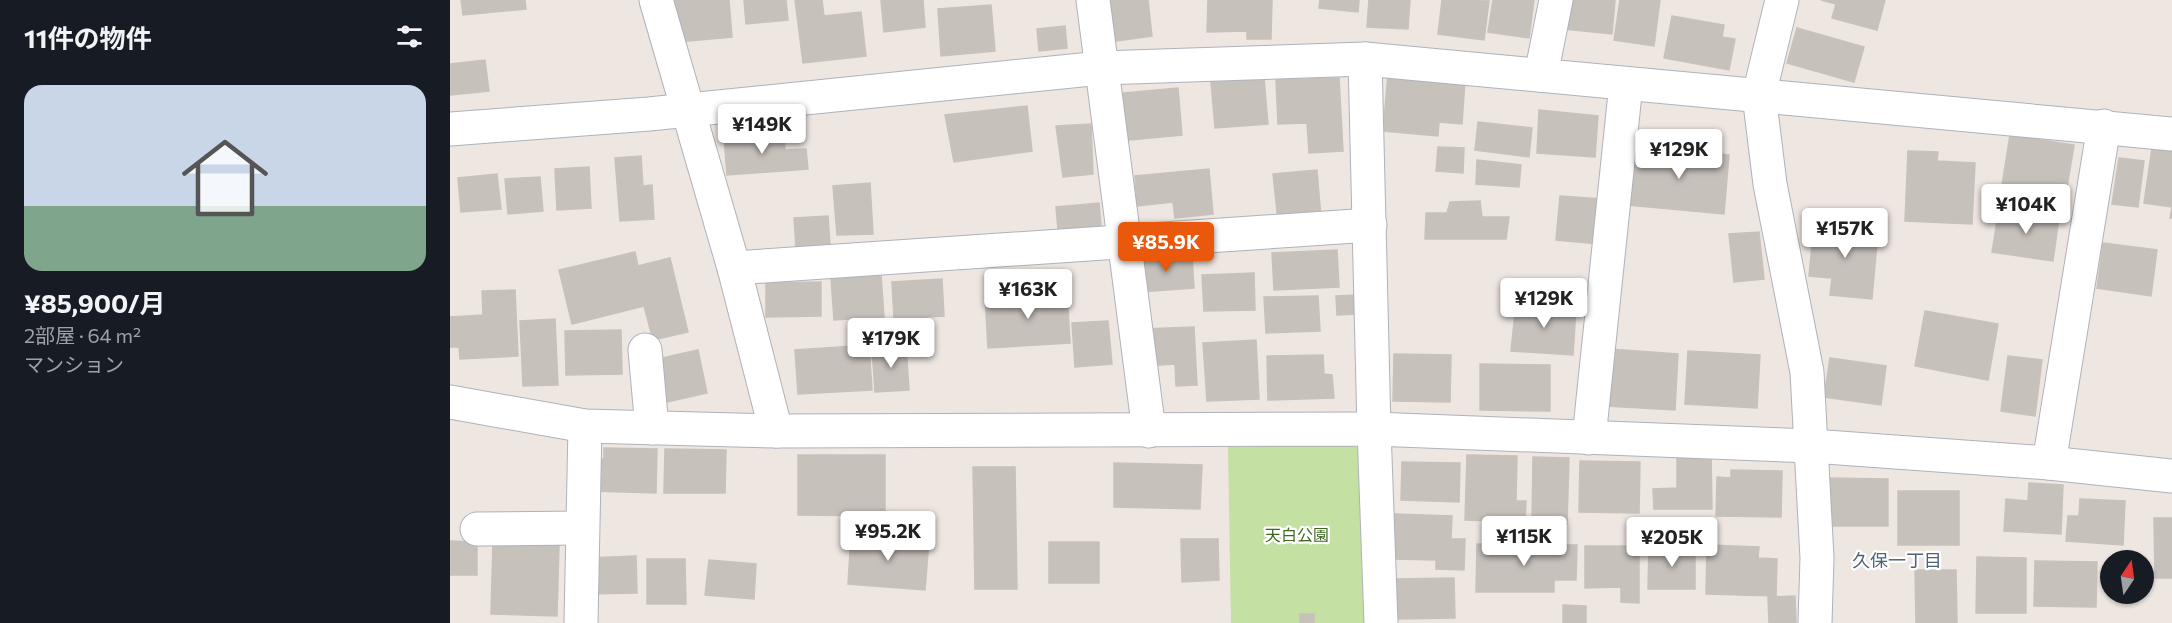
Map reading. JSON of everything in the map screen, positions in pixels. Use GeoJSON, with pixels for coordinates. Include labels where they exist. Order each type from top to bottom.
{"type":"FeatureCollection","features":[{"type":"Feature","properties":{"kind":"street"},"geometry":{"type":"LineString","coordinates":[[656,0],[734,268],[776,431]]}},
{"type":"Feature","properties":{"kind":"street"},"geometry":{"type":"LineString","coordinates":[[1093,0],[1149,430]]}},
{"type":"Feature","properties":{"kind":"street"},"geometry":{"type":"LineString","coordinates":[[1541,75],[1556,0]]}},
{"type":"Feature","properties":{"kind":"street"},"geometry":{"type":"LineString","coordinates":[[1782,0],[1759,95],[1770,184],[1807,372],[1817,558],[1815,623]]}},
{"type":"Feature","properties":{"kind":"street"},"geometry":{"type":"LineString","coordinates":[[450,129],[649,114],[1101,68],[1365,58],[2172,134]]}},
{"type":"Feature","properties":{"kind":"street"},"geometry":{"type":"LineString","coordinates":[[1365,58],[1381,623]]}},
{"type":"Feature","properties":{"kind":"street"},"geometry":{"type":"LineString","coordinates":[[1589,438],[1626,84]]}},
{"type":"Feature","properties":{"kind":"street"},"geometry":{"type":"LineString","coordinates":[[2049,463],[2104,126]]}},
{"type":"Feature","properties":{"kind":"street"},"geometry":{"type":"LineString","coordinates":[[734,268],[1370,225]]}},
{"type":"Feature","properties":{"kind":"street"},"geometry":{"type":"LineString","coordinates":[[645,350],[652,428]]}},
{"type":"Feature","properties":{"kind":"street"},"geometry":{"type":"LineString","coordinates":[[450,402],[585,426],[776,431],[1374,429],[1812,446],[2049,463],[2172,476]]}},
{"type":"Feature","properties":{"kind":"street"},"geometry":{"type":"LineString","coordinates":[[580,623],[585,426]]}},
{"type":"Feature","properties":{"kind":"street"},"geometry":{"type":"LineString","coordinates":[[477,529],[582,528]]}},
{"type":"Feature","properties":{"kind":"green space","name":"天白公園"},"geometry":{"type":"Polygon","coordinates":[[[1364,443],[1366,623],[1231,623],[1228,446],[1364,443]]]}},
{"type":"Feature","properties":{"kind":"building"},"geometry":{"type":"Polygon","coordinates":[[[461,0],[525,0],[526,9],[463,15],[461,0]]]}},
{"type":"Feature","properties":{"kind":"building"},"geometry":{"type":"Polygon","coordinates":[[[675,0],[729,0],[732,37],[678,42],[675,0]]]}},
{"type":"Feature","properties":{"kind":"building"},"geometry":{"type":"Polygon","coordinates":[[[744,0],[786,0],[788,20],[746,24],[744,0]]]}},
{"type":"Feature","properties":{"kind":"building"},"geometry":{"type":"Polygon","coordinates":[[[795,0],[822,0],[824,16],[861,12],[866,56],[803,63],[795,0]]]}},
{"type":"Feature","properties":{"kind":"building"},"geometry":{"type":"Polygon","coordinates":[[[881,0],[923,0],[925,27],[884,32],[881,0]]]}},
{"type":"Feature","properties":{"kind":"building"},"geometry":{"type":"Polygon","coordinates":[[[1103,0],[1148,0],[1152,36],[1109,42],[1103,0]]]}},
{"type":"Feature","properties":{"kind":"building"},"geometry":{"type":"Polygon","coordinates":[[[1208,0],[1272,0],[1271,39],[1247,39],[1247,31],[1207,32],[1208,0]]]}},
{"type":"Feature","properties":{"kind":"building"},"geometry":{"type":"Polygon","coordinates":[[[1320,0],[1359,0],[1358,12],[1319,8],[1320,0]]]}},
{"type":"Feature","properties":{"kind":"building"},"geometry":{"type":"Polygon","coordinates":[[[1369,0],[1410,0],[1408,29],[1367,27],[1369,0]]]}},
{"type":"Feature","properties":{"kind":"building"},"geometry":{"type":"Polygon","coordinates":[[[1442,0],[1489,1],[1484,40],[1438,34],[1442,0]]]}},
{"type":"Feature","properties":{"kind":"building"},"geometry":{"type":"Polygon","coordinates":[[[1493,0],[1534,0],[1529,38],[1488,32],[1493,0]]]}},
{"type":"Feature","properties":{"kind":"building"},"geometry":{"type":"Polygon","coordinates":[[[1567,0],[1615,0],[1612,34],[1564,29],[1567,0]]]}},
{"type":"Feature","properties":{"kind":"building"},"geometry":{"type":"Polygon","coordinates":[[[1620,0],[1660,0],[1654,46],[1614,40],[1620,0]]]}},
{"type":"Feature","properties":{"kind":"building"},"geometry":{"type":"Polygon","coordinates":[[[1821,0],[1885,0],[1877,30],[1832,18],[1836,4],[1821,0]]]}},
{"type":"Feature","properties":{"kind":"building"},"geometry":{"type":"Polygon","coordinates":[[[991,5],[995,51],[941,56],[938,9],[991,5]]]}},
{"type":"Feature","properties":{"kind":"building"},"geometry":{"type":"Polygon","coordinates":[[[1672,16],[1724,25],[1722,37],[1735,39],[1729,70],[1664,58],[1672,16]]]}},
{"type":"Feature","properties":{"kind":"building"},"geometry":{"type":"Polygon","coordinates":[[[1065,26],[1067,48],[1039,51],[1037,29],[1065,26]]]}},
{"type":"Feature","properties":{"kind":"building"},"geometry":{"type":"Polygon","coordinates":[[[1797,28],[1864,47],[1854,82],[1787,63],[1797,28]]]}},
{"type":"Feature","properties":{"kind":"building"},"geometry":{"type":"Polygon","coordinates":[[[485,60],[489,91],[450,95],[450,64],[485,60]]]}},
{"type":"Feature","properties":{"kind":"building"},"geometry":{"type":"Polygon","coordinates":[[[1388,74],[1465,80],[1462,124],[1439,122],[1438,136],[1383,131],[1388,74]]]}},
{"type":"Feature","properties":{"kind":"building"},"geometry":{"type":"Polygon","coordinates":[[[1264,78],[1268,124],[1215,128],[1211,82],[1264,78]]]}},
{"type":"Feature","properties":{"kind":"building"},"geometry":{"type":"Polygon","coordinates":[[[1339,78],[1343,151],[1309,153],[1307,123],[1278,124],[1276,80],[1339,78]]]}},
{"type":"Feature","properties":{"kind":"building"},"geometry":{"type":"Polygon","coordinates":[[[1178,88],[1182,135],[1119,141],[1114,94],[1178,88]]]}},
{"type":"Feature","properties":{"kind":"building"},"geometry":{"type":"Polygon","coordinates":[[[1027,106],[1032,151],[954,162],[945,115],[1027,106]]]}},
{"type":"Feature","properties":{"kind":"building"},"geometry":{"type":"Polygon","coordinates":[[[1539,110],[1598,116],[1595,157],[1537,153],[1539,110]]]}},
{"type":"Feature","properties":{"kind":"building"},"geometry":{"type":"Polygon","coordinates":[[[1478,122],[1532,128],[1529,157],[1475,150],[1478,122]]]}},
{"type":"Feature","properties":{"kind":"building"},"geometry":{"type":"Polygon","coordinates":[[[1091,124],[1093,174],[1063,177],[1056,126],[1091,124]]]}},
{"type":"Feature","properties":{"kind":"building"},"geometry":{"type":"Polygon","coordinates":[[[784,132],[785,150],[806,149],[808,169],[727,175],[724,137],[784,132]]]}},
{"type":"Feature","properties":{"kind":"building"},"geometry":{"type":"Polygon","coordinates":[[[2010,135],[2074,145],[2066,194],[2002,185],[2010,135]]]}},
{"type":"Feature","properties":{"kind":"building"},"geometry":{"type":"Polygon","coordinates":[[[1634,146],[1729,155],[1724,214],[1628,205],[1634,146]]]}},
{"type":"Feature","properties":{"kind":"building"},"geometry":{"type":"Polygon","coordinates":[[[1438,147],[1464,148],[1463,173],[1436,171],[1438,147]]]}},
{"type":"Feature","properties":{"kind":"building"},"geometry":{"type":"Polygon","coordinates":[[[2152,148],[2172,151],[2172,207],[2144,203],[2152,148]]]}},
{"type":"Feature","properties":{"kind":"building"},"geometry":{"type":"Polygon","coordinates":[[[1908,151],[1938,152],[1937,161],[1975,163],[1972,224],[1905,221],[1908,151]]]}},
{"type":"Feature","properties":{"kind":"building"},"geometry":{"type":"Polygon","coordinates":[[[641,156],[643,186],[652,185],[654,219],[620,221],[615,158],[641,156]]]}},
{"type":"Feature","properties":{"kind":"building"},"geometry":{"type":"Polygon","coordinates":[[[2119,158],[2144,161],[2138,207],[2112,204],[2119,158]]]}},
{"type":"Feature","properties":{"kind":"building"},"geometry":{"type":"Polygon","coordinates":[[[1477,160],[1521,165],[1519,187],[1476,184],[1477,160]]]}},
{"type":"Feature","properties":{"kind":"building"},"geometry":{"type":"Polygon","coordinates":[[[589,167],[591,208],[557,210],[555,169],[589,167]]]}},
{"type":"Feature","properties":{"kind":"building"},"geometry":{"type":"Polygon","coordinates":[[[1209,169],[1213,214],[1175,218],[1173,202],[1137,206],[1135,176],[1209,169]]]}},
{"type":"Feature","properties":{"kind":"building"},"geometry":{"type":"Polygon","coordinates":[[[1317,170],[1321,218],[1278,221],[1273,174],[1317,170]]]}},
{"type":"Feature","properties":{"kind":"building"},"geometry":{"type":"Polygon","coordinates":[[[497,174],[501,209],[461,212],[458,178],[497,174]]]}},
{"type":"Feature","properties":{"kind":"building"},"geometry":{"type":"Polygon","coordinates":[[[540,177],[543,211],[508,214],[505,179],[540,177]]]}},
{"type":"Feature","properties":{"kind":"building"},"geometry":{"type":"Polygon","coordinates":[[[870,183],[873,234],[837,235],[833,186],[870,183]]]}},
{"type":"Feature","properties":{"kind":"building"},"geometry":{"type":"Polygon","coordinates":[[[1560,196],[1602,199],[1599,244],[1556,240],[1560,196]]]}},
{"type":"Feature","properties":{"kind":"building"},"geometry":{"type":"Polygon","coordinates":[[[1480,201],[1482,217],[1509,217],[1506,239],[1425,239],[1426,213],[1447,213],[1450,202],[1480,201]]]}},
{"type":"Feature","properties":{"kind":"building"},"geometry":{"type":"Polygon","coordinates":[[[1099,203],[1101,226],[1058,230],[1056,207],[1099,203]]]}},
{"type":"Feature","properties":{"kind":"building"},"geometry":{"type":"Polygon","coordinates":[[[1999,209],[2059,218],[2053,261],[1992,252],[1999,209]]]}},
{"type":"Feature","properties":{"kind":"building"},"geometry":{"type":"Polygon","coordinates":[[[828,216],[830,245],[796,248],[794,218],[828,216]]]}},
{"type":"Feature","properties":{"kind":"building"},"geometry":{"type":"Polygon","coordinates":[[[1814,224],[1878,231],[1872,299],[1830,295],[1832,278],[1809,276],[1814,224]]]}},
{"type":"Feature","properties":{"kind":"building"},"geometry":{"type":"Polygon","coordinates":[[[1759,232],[1764,279],[1734,282],[1729,234],[1759,232]]]}},
{"type":"Feature","properties":{"kind":"building"},"geometry":{"type":"Polygon","coordinates":[[[2103,243],[2157,250],[2151,296],[2097,288],[2103,243]]]}},
{"type":"Feature","properties":{"kind":"building"},"geometry":{"type":"Polygon","coordinates":[[[1337,250],[1339,287],[1274,290],[1272,253],[1337,250]]]}},
{"type":"Feature","properties":{"kind":"building"},"geometry":{"type":"Polygon","coordinates":[[[635,252],[638,266],[670,258],[688,332],[653,340],[644,306],[572,324],[559,270],[635,252]]]}},
{"type":"Feature","properties":{"kind":"building"},"geometry":{"type":"Polygon","coordinates":[[[1192,255],[1194,288],[1140,292],[1137,258],[1192,255]]]}},
{"type":"Feature","properties":{"kind":"building"},"geometry":{"type":"Polygon","coordinates":[[[1254,273],[1255,310],[1204,311],[1202,275],[1254,273]]]}},
{"type":"Feature","properties":{"kind":"building"},"geometry":{"type":"Polygon","coordinates":[[[881,275],[884,317],[834,320],[831,278],[881,275]]]}},
{"type":"Feature","properties":{"kind":"building"},"geometry":{"type":"Polygon","coordinates":[[[942,279],[944,316],[894,319],[892,282],[942,279]]]}},
{"type":"Feature","properties":{"kind":"building"},"geometry":{"type":"Polygon","coordinates":[[[821,282],[821,316],[766,317],[766,283],[821,282]]]}},
{"type":"Feature","properties":{"kind":"building"},"geometry":{"type":"Polygon","coordinates":[[[515,290],[518,356],[460,359],[459,347],[450,347],[450,317],[483,315],[482,291],[515,290]]]}},
{"type":"Feature","properties":{"kind":"building"},"geometry":{"type":"Polygon","coordinates":[[[1067,291],[1070,343],[988,348],[985,296],[1067,291]]]}},
{"type":"Feature","properties":{"kind":"building"},"geometry":{"type":"Polygon","coordinates":[[[1355,295],[1356,314],[1337,315],[1336,296],[1355,295]]]}},
{"type":"Feature","properties":{"kind":"building"},"geometry":{"type":"Polygon","coordinates":[[[1318,296],[1320,331],[1266,333],[1264,297],[1318,296]]]}},
{"type":"Feature","properties":{"kind":"building"},"geometry":{"type":"Polygon","coordinates":[[[1516,303],[1576,308],[1573,355],[1511,351],[1516,303]]]}},
{"type":"Feature","properties":{"kind":"building"},"geometry":{"type":"Polygon","coordinates":[[[1925,311],[1998,324],[1988,380],[1915,366],[1925,311]]]}},
{"type":"Feature","properties":{"kind":"building"},"geometry":{"type":"Polygon","coordinates":[[[555,319],[558,385],[523,386],[520,321],[555,319]]]}},
{"type":"Feature","properties":{"kind":"building"},"geometry":{"type":"Polygon","coordinates":[[[1108,321],[1112,364],[1075,367],[1072,323],[1108,321]]]}},
{"type":"Feature","properties":{"kind":"building"},"geometry":{"type":"Polygon","coordinates":[[[1194,327],[1197,385],[1176,386],[1175,364],[1146,366],[1143,329],[1194,327]]]}},
{"type":"Feature","properties":{"kind":"building"},"geometry":{"type":"Polygon","coordinates":[[[621,330],[622,374],[566,375],[565,331],[621,330]]]}},
{"type":"Feature","properties":{"kind":"building"},"geometry":{"type":"Polygon","coordinates":[[[1256,340],[1259,399],[1207,401],[1203,343],[1256,340]]]}},
{"type":"Feature","properties":{"kind":"building"},"geometry":{"type":"Polygon","coordinates":[[[869,345],[872,390],[798,394],[795,350],[869,345]]]}},
{"type":"Feature","properties":{"kind":"building"},"geometry":{"type":"Polygon","coordinates":[[[906,345],[909,390],[875,392],[872,348],[906,345]]]}},
{"type":"Feature","properties":{"kind":"building"},"geometry":{"type":"Polygon","coordinates":[[[1609,349],[1678,354],[1675,410],[1606,406],[1609,349]]]}},
{"type":"Feature","properties":{"kind":"building"},"geometry":{"type":"Polygon","coordinates":[[[698,350],[707,393],[662,403],[653,360],[698,350]]]}},
{"type":"Feature","properties":{"kind":"building"},"geometry":{"type":"Polygon","coordinates":[[[1688,351],[1760,355],[1757,408],[1685,404],[1688,351]]]}},
{"type":"Feature","properties":{"kind":"building"},"geometry":{"type":"Polygon","coordinates":[[[1394,354],[1451,355],[1450,402],[1393,401],[1394,354]]]}},
{"type":"Feature","properties":{"kind":"building"},"geometry":{"type":"Polygon","coordinates":[[[1323,355],[1324,374],[1332,375],[1334,398],[1268,400],[1267,356],[1323,355]]]}},
{"type":"Feature","properties":{"kind":"building"},"geometry":{"type":"Polygon","coordinates":[[[2008,356],[2042,360],[2035,416],[2001,411],[2008,356]]]}},
{"type":"Feature","properties":{"kind":"building"},"geometry":{"type":"Polygon","coordinates":[[[1830,358],[1886,366],[1881,405],[1824,397],[1830,358]]]}},
{"type":"Feature","properties":{"kind":"building"},"geometry":{"type":"Polygon","coordinates":[[[1480,364],[1550,365],[1550,411],[1480,410],[1480,364]]]}},
{"type":"Feature","properties":{"kind":"building"},"geometry":{"type":"Polygon","coordinates":[[[604,448],[657,449],[656,493],[591,491],[592,459],[604,459],[604,448]]]}},
{"type":"Feature","properties":{"kind":"building"},"geometry":{"type":"Polygon","coordinates":[[[665,449],[726,450],[725,493],[664,493],[665,449]]]}},
{"type":"Feature","properties":{"kind":"building"},"geometry":{"type":"Polygon","coordinates":[[[1711,451],[1712,509],[1654,509],[1653,489],[1677,488],[1677,452],[1711,451]]]}},
{"type":"Feature","properties":{"kind":"building"},"geometry":{"type":"Polygon","coordinates":[[[798,455],[885,455],[885,516],[798,515],[798,455]]]}},
{"type":"Feature","properties":{"kind":"building"},"geometry":{"type":"Polygon","coordinates":[[[1467,455],[1517,456],[1516,501],[1526,501],[1525,522],[1465,520],[1467,455]]]}},
{"type":"Feature","properties":{"kind":"building"},"geometry":{"type":"Polygon","coordinates":[[[1533,457],[1569,458],[1567,524],[1532,523],[1533,457]]]}},
{"type":"Feature","properties":{"kind":"building"},"geometry":{"type":"Polygon","coordinates":[[[1580,461],[1640,462],[1639,513],[1579,512],[1580,461]]]}},
{"type":"Feature","properties":{"kind":"building"},"geometry":{"type":"Polygon","coordinates":[[[1402,462],[1460,463],[1459,502],[1401,500],[1402,462]]]}},
{"type":"Feature","properties":{"kind":"building"},"geometry":{"type":"Polygon","coordinates":[[[1114,463],[1202,465],[1200,509],[1114,507],[1114,463]]]}},
{"type":"Feature","properties":{"kind":"building"},"geometry":{"type":"Polygon","coordinates":[[[973,467],[1015,467],[1017,589],[975,589],[973,467]]]}},
{"type":"Feature","properties":{"kind":"building"},"geometry":{"type":"Polygon","coordinates":[[[1731,470],[1782,471],[1781,517],[1716,516],[1717,477],[1731,478],[1731,470]]]}},
{"type":"Feature","properties":{"kind":"building"},"geometry":{"type":"Polygon","coordinates":[[[1827,478],[1888,479],[1888,526],[1827,526],[1827,478]]]}},
{"type":"Feature","properties":{"kind":"building"},"geometry":{"type":"Polygon","coordinates":[[[2029,483],[2063,485],[2061,534],[2004,531],[2006,499],[2028,501],[2029,483]]]}},
{"type":"Feature","properties":{"kind":"building"},"geometry":{"type":"Polygon","coordinates":[[[1898,491],[1959,491],[1959,545],[1898,545],[1898,491]]]}},
{"type":"Feature","properties":{"kind":"building"},"geometry":{"type":"Polygon","coordinates":[[[2080,499],[2125,501],[2123,545],[2066,541],[2068,516],[2079,516],[2080,499]]]}},
{"type":"Feature","properties":{"kind":"building"},"geometry":{"type":"Polygon","coordinates":[[[1395,514],[1452,516],[1451,539],[1465,539],[1464,570],[1436,569],[1436,560],[1394,559],[1395,514]]]}},
{"type":"Feature","properties":{"kind":"building"},"geometry":{"type":"Polygon","coordinates":[[[2154,518],[2172,518],[2172,578],[2155,578],[2154,518]]]}},
{"type":"Feature","properties":{"kind":"building"},"geometry":{"type":"Polygon","coordinates":[[[851,534],[929,540],[925,590],[848,584],[851,534]]]}},
{"type":"Feature","properties":{"kind":"building"},"geometry":{"type":"Polygon","coordinates":[[[1181,539],[1218,539],[1219,580],[1182,582],[1181,539]]]}},
{"type":"Feature","properties":{"kind":"building"},"geometry":{"type":"Polygon","coordinates":[[[450,541],[477,542],[477,575],[450,575],[450,541]]]}},
{"type":"Feature","properties":{"kind":"building"},"geometry":{"type":"Polygon","coordinates":[[[493,542],[559,545],[557,616],[491,614],[493,542]]]}},
{"type":"Feature","properties":{"kind":"building"},"geometry":{"type":"Polygon","coordinates":[[[1049,542],[1099,542],[1099,583],[1049,583],[1049,542]]]}},
{"type":"Feature","properties":{"kind":"building"},"geometry":{"type":"Polygon","coordinates":[[[1477,544],[1577,545],[1576,580],[1554,580],[1554,592],[1476,592],[1477,544]]]}},
{"type":"Feature","properties":{"kind":"building"},"geometry":{"type":"Polygon","coordinates":[[[1707,545],[1759,547],[1758,558],[1777,559],[1776,596],[1706,594],[1707,545]]]}},
{"type":"Feature","properties":{"kind":"building"},"geometry":{"type":"Polygon","coordinates":[[[1585,546],[1639,546],[1639,603],[1621,602],[1621,587],[1585,588],[1585,546]]]}},
{"type":"Feature","properties":{"kind":"building"},"geometry":{"type":"Polygon","coordinates":[[[1649,547],[1695,547],[1695,589],[1648,589],[1649,547]]]}},
{"type":"Feature","properties":{"kind":"building"},"geometry":{"type":"Polygon","coordinates":[[[636,556],[637,593],[590,594],[588,558],[636,556]]]}},
{"type":"Feature","properties":{"kind":"building"},"geometry":{"type":"Polygon","coordinates":[[[1977,557],[2026,558],[2026,613],[1976,613],[1977,557]]]}},
{"type":"Feature","properties":{"kind":"building"},"geometry":{"type":"Polygon","coordinates":[[[647,559],[685,559],[686,604],[647,604],[647,559]]]}},
{"type":"Feature","properties":{"kind":"building"},"geometry":{"type":"Polygon","coordinates":[[[709,560],[756,564],[754,599],[705,595],[709,560]]]}},
{"type":"Feature","properties":{"kind":"building"},"geometry":{"type":"Polygon","coordinates":[[[2035,561],[2097,562],[2096,607],[2034,606],[2035,561]]]}},
{"type":"Feature","properties":{"kind":"building"},"geometry":{"type":"Polygon","coordinates":[[[1915,570],[1956,570],[1957,623],[1916,623],[1915,570]]]}},
{"type":"Feature","properties":{"kind":"building"},"geometry":{"type":"Polygon","coordinates":[[[1454,578],[1455,618],[1397,619],[1397,579],[1454,578]]]}},
{"type":"Feature","properties":{"kind":"building"},"geometry":{"type":"Polygon","coordinates":[[[1795,596],[1796,623],[1769,623],[1768,597],[1795,596]]]}},
{"type":"Feature","properties":{"kind":"building"},"geometry":{"type":"Polygon","coordinates":[[[1563,605],[1586,606],[1586,623],[1563,623],[1563,605]]]}},
{"type":"Feature","properties":{"kind":"building"},"geometry":{"type":"Polygon","coordinates":[[[1300,614],[1314,614],[1314,623],[1300,623],[1300,614]]]}},
{"type":"Feature","properties":{"kind":"district","name":"久保一丁目"},"geometry":{"type":"Point","coordinates":[1897,561]}}]}
